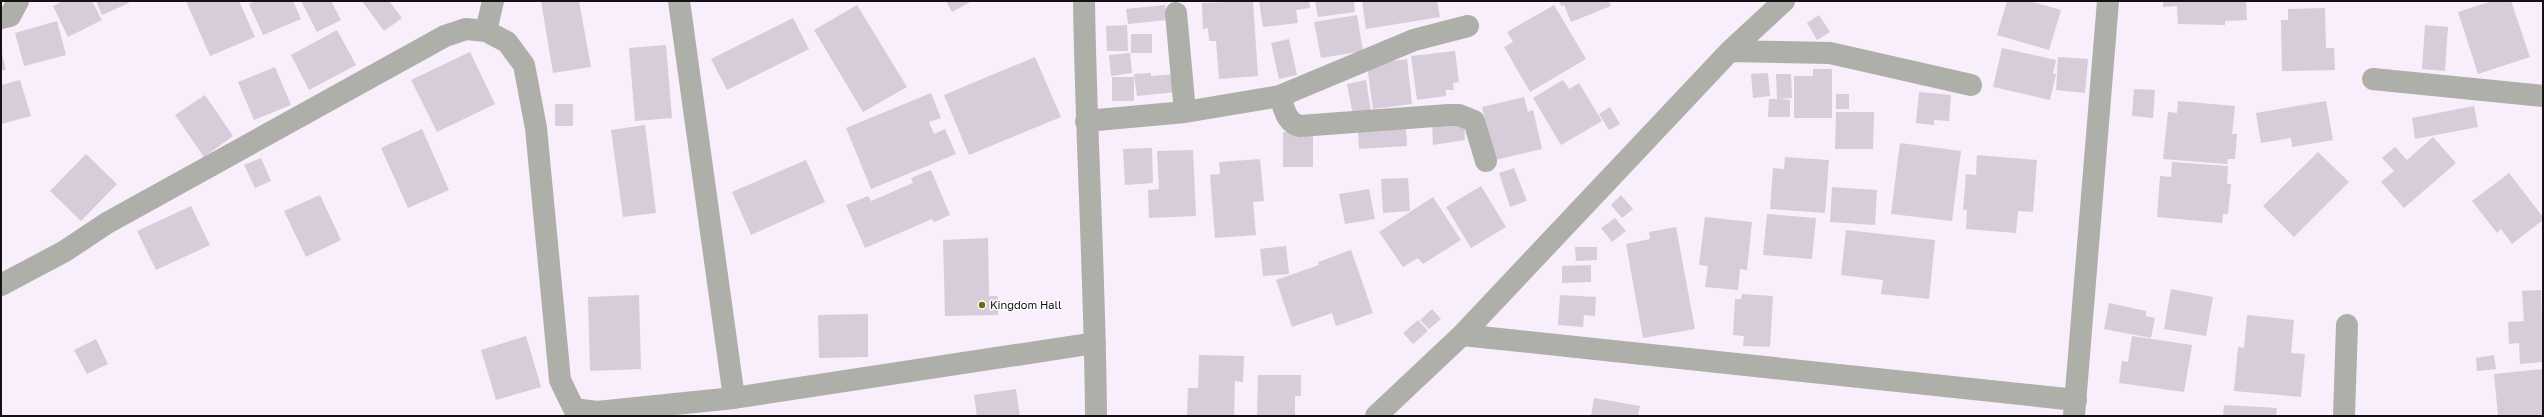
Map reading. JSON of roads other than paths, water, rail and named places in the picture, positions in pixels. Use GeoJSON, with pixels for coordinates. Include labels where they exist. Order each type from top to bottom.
{"type":"FeatureCollection","features":[{"type":"Feature","properties":{"kind":"street"},"geometry":{"type":"LineString","coordinates":[[1,18],[10,16],[18,1]]}},
{"type":"Feature","properties":{"kind":"street"},"geometry":{"type":"LineString","coordinates":[[486,32],[493,1]]}},
{"type":"Feature","properties":{"kind":"street"},"geometry":{"type":"LineString","coordinates":[[679,1],[734,398]]}},
{"type":"Feature","properties":{"kind":"street"},"geometry":{"type":"LineString","coordinates":[[1084,1],[1086,121],[1093,232],[1096,416]]}},
{"type":"Feature","properties":{"kind":"street"},"geometry":{"type":"LineString","coordinates":[[1376,416],[1462,335],[1730,51],[1784,1]]}},
{"type":"Feature","properties":{"kind":"street"},"geometry":{"type":"LineString","coordinates":[[1462,335],[2075,408],[2108,1]]}},
{"type":"Feature","properties":{"kind":"street"},"geometry":{"type":"LineString","coordinates":[[1176,13],[1185,112]]}},
{"type":"Feature","properties":{"kind":"street"},"geometry":{"type":"LineString","coordinates":[[1086,121],[1185,112],[1280,96],[1414,40],[1468,26]]}},
{"type":"Feature","properties":{"kind":"street"},"geometry":{"type":"LineString","coordinates":[[1,286],[65,251],[107,223],[445,36],[466,29],[486,32],[506,42],[524,65],[536,128],[560,380],[574,409],[597,412],[734,398],[1095,343]]}},
{"type":"Feature","properties":{"kind":"street"},"geometry":{"type":"LineString","coordinates":[[1730,51],[1830,53],[1972,85]]}},
{"type":"Feature","properties":{"kind":"street"},"geometry":{"type":"LineString","coordinates":[[2373,79],[2543,96]]}},
{"type":"Feature","properties":{"kind":"street"},"geometry":{"type":"LineString","coordinates":[[1280,96],[1289,119],[1293,124],[1300,126],[1448,115],[1465,116],[1474,120],[1486,161]]}},
{"type":"Feature","properties":{"kind":"street"},"geometry":{"type":"LineString","coordinates":[[2344,416],[2348,325]]}},
{"type":"Feature","properties":{"kind":"place","name":"Kingdom Hall"},"geometry":{"type":"Point","coordinates":[982,305]}}]}
